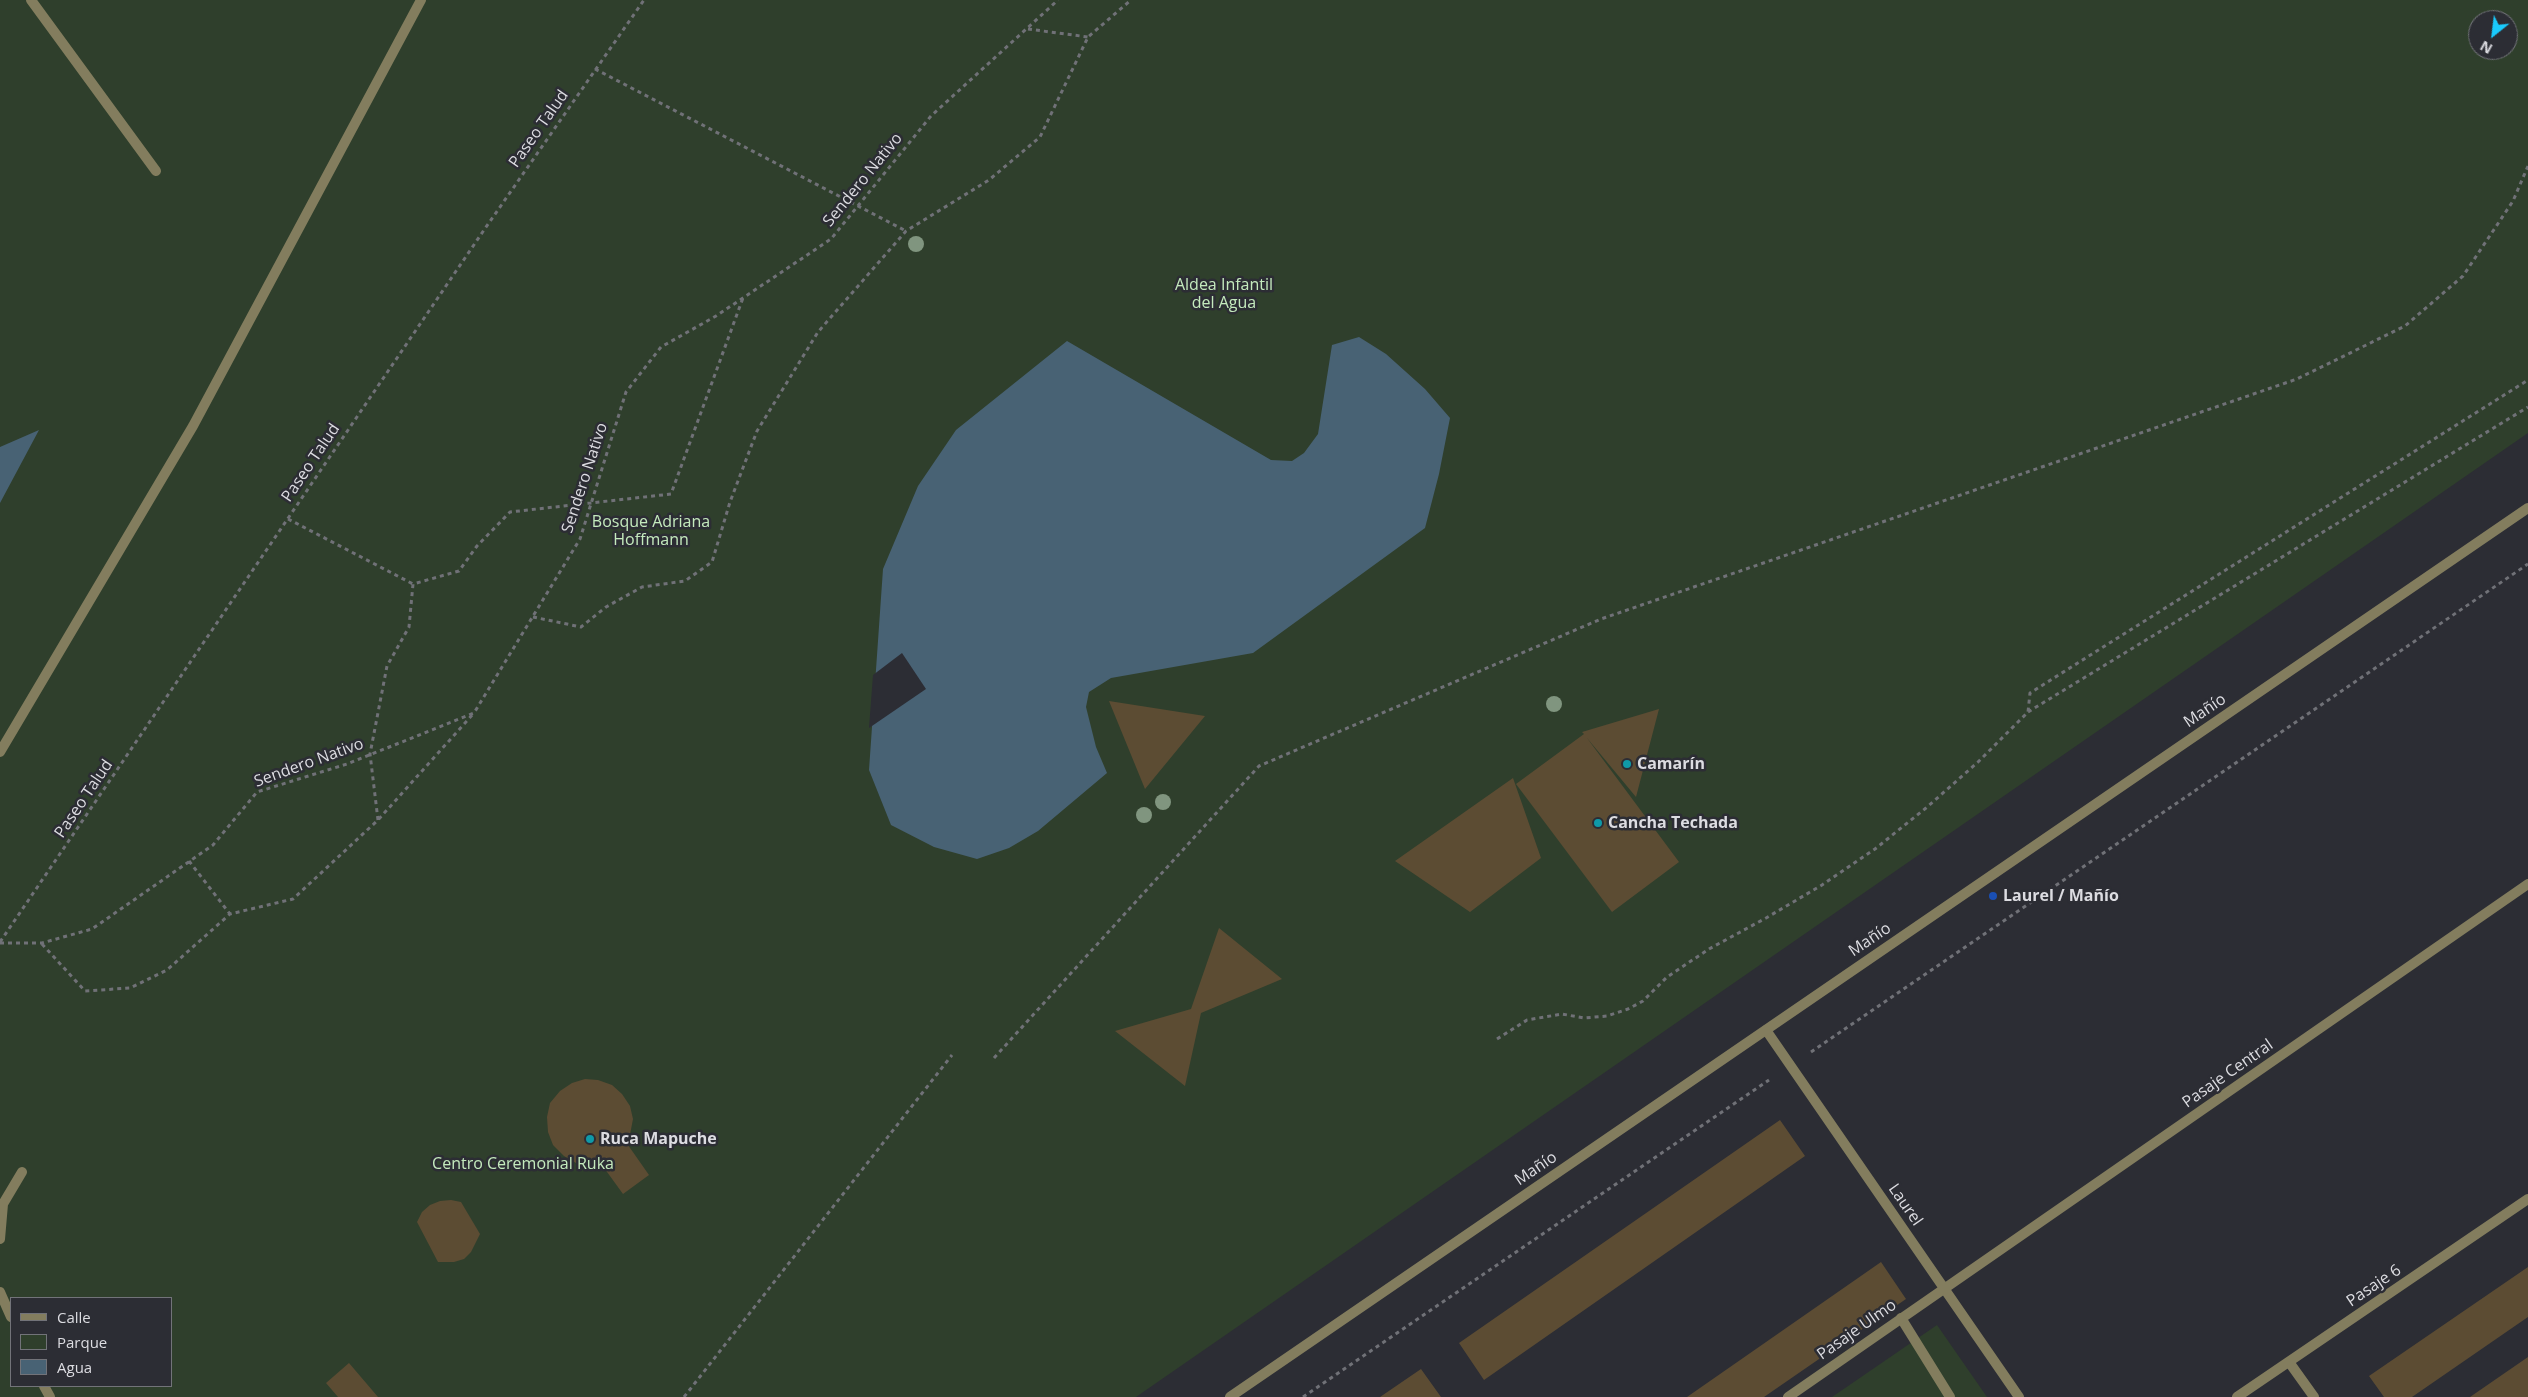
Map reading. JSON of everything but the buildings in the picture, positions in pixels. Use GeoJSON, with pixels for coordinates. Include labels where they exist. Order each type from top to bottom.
{"type":"FeatureCollection","features":[{"type":"Feature","properties":{"kind":"street"},"geometry":{"type":"LineString","coordinates":[[31,0],[156,171]]}},
{"type":"Feature","properties":{"kind":"street"},"geometry":{"type":"LineString","coordinates":[[0,752],[193,426],[421,0]]}},
{"type":"Feature","properties":{"kind":"street","name":"Mañío"},"geometry":{"type":"LineString","coordinates":[[1230,1397],[2528,508]]}},
{"type":"Feature","properties":{"kind":"street","name":"Pasaje Central"},"geometry":{"type":"LineString","coordinates":[[1944,1288],[2528,884]]}},
{"type":"Feature","properties":{"kind":"street","name":"Laurel"},"geometry":{"type":"LineString","coordinates":[[1766,1030],[2019,1397]]}},
{"type":"Feature","properties":{"kind":"street"},"geometry":{"type":"LineString","coordinates":[[0,1239],[3,1204],[22,1172]]}},
{"type":"Feature","properties":{"kind":"street","name":"Pasaje 6"},"geometry":{"type":"LineString","coordinates":[[2238,1397],[2528,1199]]}},
{"type":"Feature","properties":{"kind":"street","name":"Pasaje Ulmo"},"geometry":{"type":"LineString","coordinates":[[1788,1397],[1944,1288]]}},
{"type":"Feature","properties":{"kind":"street"},"geometry":{"type":"LineString","coordinates":[[0,1292],[10,1314]]}},
{"type":"Feature","properties":{"kind":"street"},"geometry":{"type":"LineString","coordinates":[[1901,1318],[1950,1397]]}},
{"type":"Feature","properties":{"kind":"street"},"geometry":{"type":"LineString","coordinates":[[2289,1362],[2314,1397]]}},
{"type":"Feature","properties":{"kind":"path","name":"Paseo Talud"},"geometry":{"type":"LineString","coordinates":[[0,943],[595,69],[644,0]]}},
{"type":"Feature","properties":{"kind":"path","name":"Sendero Nativo"},"geometry":{"type":"LineString","coordinates":[[0,943],[42,944],[92,929],[213,844],[257,792],[347,764],[474,713],[580,539],[626,392],[662,347],[743,298],[831,239],[931,116],[1058,0]]}},
{"type":"Feature","properties":{"kind":"path"},"geometry":{"type":"LineString","coordinates":[[533,617],[581,627],[606,607],[642,587],[685,581],[712,562],[730,502],[757,431],[818,332],[906,231],[989,180],[1040,137],[1088,37],[1131,0]]}},
{"type":"Feature","properties":{"kind":"path"},"geometry":{"type":"LineString","coordinates":[[1028,29],[1088,37]]}},
{"type":"Feature","properties":{"kind":"path"},"geometry":{"type":"LineString","coordinates":[[595,69],[906,231]]}},
{"type":"Feature","properties":{"kind":"path"},"geometry":{"type":"LineString","coordinates":[[994,1058],[1259,766],[1601,619],[2297,379],[2405,326],[2463,276],[2513,201],[2528,166]]}},
{"type":"Feature","properties":{"kind":"path"},"geometry":{"type":"LineString","coordinates":[[288,519],[413,584],[459,571],[477,546],[510,512],[671,494],[743,298]]}},
{"type":"Feature","properties":{"kind":"path"},"geometry":{"type":"LineString","coordinates":[[2028,712],[2030,692],[2528,380]]}},
{"type":"Feature","properties":{"kind":"path"},"geometry":{"type":"LineString","coordinates":[[1496,1039],[1527,1020],[1562,1014],[1584,1018],[1607,1016],[1628,1009],[1643,1001],[1667,977],[1709,948],[1766,918],[1875,849],[1926,808],[1971,768],[2028,712],[2528,407]]}},
{"type":"Feature","properties":{"kind":"path"},"geometry":{"type":"LineString","coordinates":[[1303,1397],[2528,564]]}},
{"type":"Feature","properties":{"kind":"path"},"geometry":{"type":"LineString","coordinates":[[378,820],[370,754],[387,666],[409,627],[413,584]]}},
{"type":"Feature","properties":{"kind":"path"},"geometry":{"type":"LineString","coordinates":[[42,944],[85,991],[130,988],[168,970],[230,914],[293,899],[378,820],[474,713]]}},
{"type":"Feature","properties":{"kind":"path"},"geometry":{"type":"LineString","coordinates":[[189,861],[230,914]]}},
{"type":"Feature","properties":{"kind":"path"},"geometry":{"type":"LineString","coordinates":[[684,1397],[952,1055]]}},
{"type":"Feature","properties":{"kind":"green space"},"geometry":{"type":"Polygon","coordinates":[[[0,0],[2528,0],[2528,433],[1136,1397],[0,1397],[0,0]]]}},
{"type":"Feature","properties":{"kind":"green space"},"geometry":{"type":"Polygon","coordinates":[[[1937,1325],[1987,1397],[1832,1397],[1937,1325]]]}},
{"type":"Feature","properties":{"kind":"water"},"geometry":{"type":"Polygon","coordinates":[[[1359,337],[1386,354],[1425,389],[1450,418],[1439,474],[1425,528],[1253,653],[1111,678],[1089,692],[1086,707],[1096,747],[1107,773],[1038,831],[1009,848],[977,859],[934,847],[891,825],[869,770],[883,569],[918,486],[956,430],[1067,341],[1271,460],[1292,461],[1304,453],[1318,434],[1332,345],[1359,337]]]}},
{"type":"Feature","properties":{"kind":"water"},"geometry":{"type":"Polygon","coordinates":[[[39,430],[0,503],[0,447],[39,430]]]}},
{"type":"Feature","properties":{"kind":"pier"},"geometry":{"type":"Polygon","coordinates":[[[902,653],[926,689],[869,728],[873,675],[902,653]]]}},
{"type":"Feature","properties":{"kind":"place","name":"Camarín"},"geometry":{"type":"Point","coordinates":[1627,764]}},
{"type":"Feature","properties":{"kind":"place","name":"Cancha Techada"},"geometry":{"type":"Point","coordinates":[1598,823]}},
{"type":"Feature","properties":{"kind":"place","name":"Laurel / Mañío"},"geometry":{"type":"Point","coordinates":[1993,896]}},
{"type":"Feature","properties":{"kind":"place","name":"Ruca Mapuche"},"geometry":{"type":"Point","coordinates":[590,1139]}},
{"type":"Feature","properties":{"kind":"park label","name":"Aldea Infantil del Agua"},"geometry":{"type":"Point","coordinates":[1224,294]}},
{"type":"Feature","properties":{"kind":"park label","name":"Bosque Adriana Hoffmann"},"geometry":{"type":"Point","coordinates":[651,531]}},
{"type":"Feature","properties":{"kind":"park label","name":"Centro Ceremonial Ruka"},"geometry":{"type":"Point","coordinates":[523,1164]}}]}
